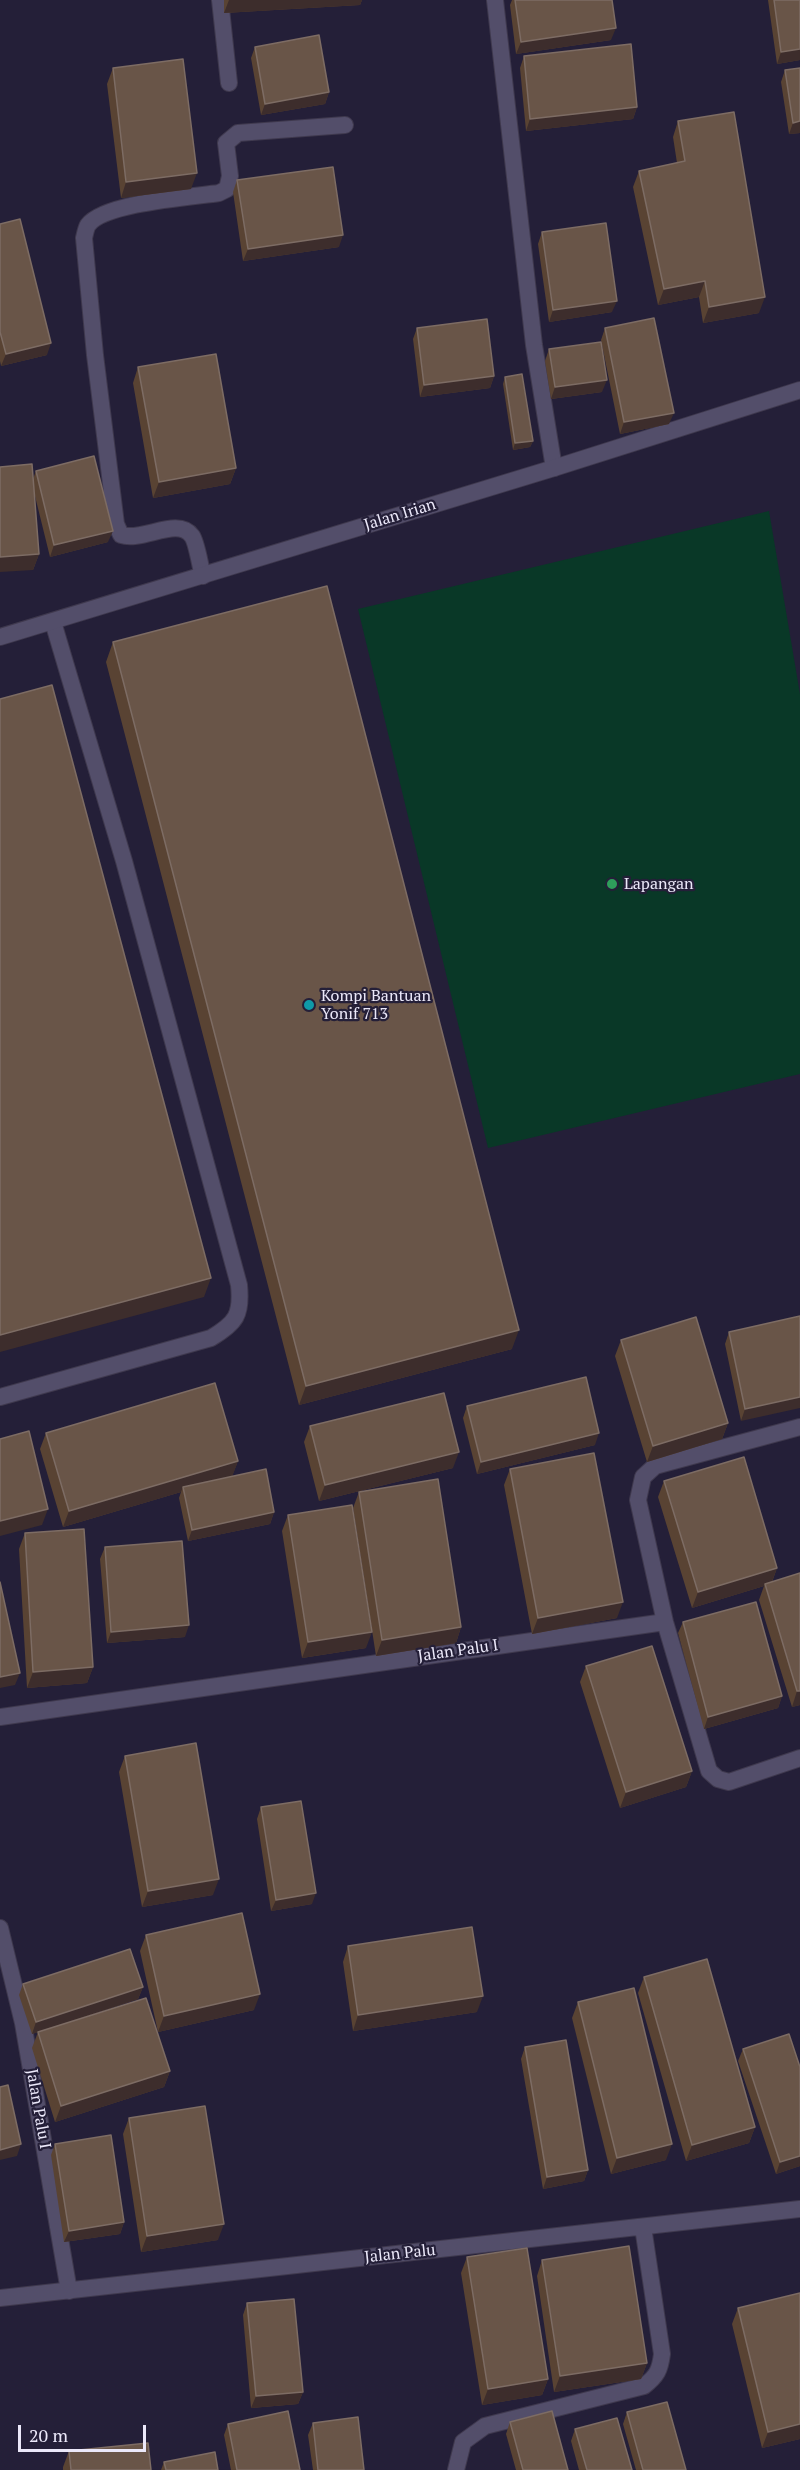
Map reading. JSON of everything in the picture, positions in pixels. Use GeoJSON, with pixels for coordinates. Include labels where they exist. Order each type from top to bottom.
{"type":"FeatureCollection","features":[{"type":"Feature","properties":{"kind":"street"},"geometry":{"type":"LineString","coordinates":[[220,0],[229,83]]}},
{"type":"Feature","properties":{"kind":"street"},"geometry":{"type":"LineString","coordinates":[[495,0],[534,345],[554,468]]}},
{"type":"Feature","properties":{"kind":"street"},"geometry":{"type":"LineString","coordinates":[[203,576],[192,536],[183,529],[173,527],[131,538],[121,535],[116,524],[95,355],[84,238],[87,226],[102,214],[148,202],[219,193],[227,189],[231,176],[226,143],[238,133],[345,125]]}},
{"type":"Feature","properties":{"kind":"street","name":"Jalan Irian"},"geometry":{"type":"LineString","coordinates":[[0,637],[554,468],[800,390]]}},
{"type":"Feature","properties":{"kind":"street"},"geometry":{"type":"LineString","coordinates":[[0,1396],[211,1338],[228,1329],[236,1319],[241,1305],[239,1285],[124,861],[53,622]]}},
{"type":"Feature","properties":{"kind":"street"},"geometry":{"type":"LineString","coordinates":[[800,1427],[655,1466],[643,1478],[638,1500],[665,1622],[709,1771],[718,1779],[729,1782],[800,1758]]}},
{"type":"Feature","properties":{"kind":"street","name":"Jalan Palu I"},"geometry":{"type":"LineString","coordinates":[[0,1717],[665,1622]]}},
{"type":"Feature","properties":{"kind":"street","name":"Jalan Palu I"},"geometry":{"type":"LineString","coordinates":[[0,1928],[23,2024],[69,2291]]}},
{"type":"Feature","properties":{"kind":"street","name":"Jalan Palu"},"geometry":{"type":"LineString","coordinates":[[0,2298],[800,2209]]}},
{"type":"Feature","properties":{"kind":"street"},"geometry":{"type":"LineString","coordinates":[[456,2470],[463,2442],[485,2426],[644,2386],[656,2377],[661,2369],[662,2354],[643,2227]]}},
{"type":"Feature","properties":{"kind":"green space","name":"Lapangan"},"geometry":{"type":"Polygon","coordinates":[[[769,511],[800,694],[800,1074],[488,1148],[358,609],[769,511]]]}},
{"type":"Feature","properties":{"kind":"building"},"geometry":{"type":"Polygon","coordinates":[[[515,0],[612,0],[616,28],[521,42],[515,0]]]}},
{"type":"Feature","properties":{"kind":"building"},"geometry":{"type":"Polygon","coordinates":[[[774,0],[800,0],[800,49],[781,52],[774,0]]]}},
{"type":"Feature","properties":{"kind":"building"},"geometry":{"type":"Polygon","coordinates":[[[319,35],[329,92],[265,104],[255,47],[319,35]]]}},
{"type":"Feature","properties":{"kind":"building"},"geometry":{"type":"Polygon","coordinates":[[[631,44],[637,107],[530,119],[524,56],[631,44]]]}},
{"type":"Feature","properties":{"kind":"building"},"geometry":{"type":"Polygon","coordinates":[[[183,59],[197,173],[126,182],[113,68],[183,59]]]}},
{"type":"Feature","properties":{"kind":"building"},"geometry":{"type":"Polygon","coordinates":[[[800,68],[800,121],[793,123],[785,70],[800,68]]]}},
{"type":"Feature","properties":{"kind":"building"},"geometry":{"type":"Polygon","coordinates":[[[734,112],[765,297],[709,307],[705,281],[664,289],[639,171],[685,161],[678,121],[734,112]]]}},
{"type":"Feature","properties":{"kind":"building"},"geometry":{"type":"Polygon","coordinates":[[[333,167],[343,235],[248,249],[237,180],[333,167]]]}},
{"type":"Feature","properties":{"kind":"building"},"geometry":{"type":"Polygon","coordinates":[[[20,219],[51,343],[6,354],[0,332],[0,224],[20,219]]]}},
{"type":"Feature","properties":{"kind":"building"},"geometry":{"type":"Polygon","coordinates":[[[606,223],[617,301],[553,310],[542,232],[606,223]]]}},
{"type":"Feature","properties":{"kind":"building"},"geometry":{"type":"Polygon","coordinates":[[[654,318],[674,413],[624,422],[605,328],[654,318]]]}},
{"type":"Feature","properties":{"kind":"building"},"geometry":{"type":"Polygon","coordinates":[[[487,319],[494,376],[424,385],[417,328],[487,319]]]}},
{"type":"Feature","properties":{"kind":"building"},"geometry":{"type":"Polygon","coordinates":[[[601,342],[607,380],[555,387],[549,349],[601,342]]]}},
{"type":"Feature","properties":{"kind":"building"},"geometry":{"type":"Polygon","coordinates":[[[216,354],[236,468],[159,482],[138,367],[216,354]]]}},
{"type":"Feature","properties":{"kind":"building"},"geometry":{"type":"Polygon","coordinates":[[[522,374],[533,441],[515,443],[505,377],[522,374]]]}},
{"type":"Feature","properties":{"kind":"building"},"geometry":{"type":"Polygon","coordinates":[[[94,456],[113,531],[54,545],[36,471],[94,456]]]}},
{"type":"Feature","properties":{"kind":"building"},"geometry":{"type":"Polygon","coordinates":[[[32,464],[39,554],[0,557],[0,467],[32,464]]]}},
{"type":"Feature","properties":{"kind":"building","name":"Kompi Bantuan Yonif 713"},"geometry":{"type":"Polygon","coordinates":[[[327,586],[519,1330],[306,1386],[113,642],[327,586]]]}},
{"type":"Feature","properties":{"kind":"building"},"geometry":{"type":"Polygon","coordinates":[[[52,685],[211,1278],[0,1335],[0,699],[52,685]]]}},
{"type":"Feature","properties":{"kind":"building"},"geometry":{"type":"Polygon","coordinates":[[[800,1316],[800,1397],[745,1409],[729,1332],[800,1316]]]}},
{"type":"Feature","properties":{"kind":"building"},"geometry":{"type":"Polygon","coordinates":[[[696,1317],[728,1423],[653,1446],[621,1340],[696,1317]]]}},
{"type":"Feature","properties":{"kind":"building"},"geometry":{"type":"Polygon","coordinates":[[[586,1377],[599,1433],[481,1462],[467,1406],[586,1377]]]}},
{"type":"Feature","properties":{"kind":"building"},"geometry":{"type":"Polygon","coordinates":[[[215,1383],[238,1461],[69,1511],[46,1433],[215,1383]]]}},
{"type":"Feature","properties":{"kind":"building"},"geometry":{"type":"Polygon","coordinates":[[[444,1393],[459,1452],[325,1485],[310,1426],[444,1393]]]}},
{"type":"Feature","properties":{"kind":"building"},"geometry":{"type":"Polygon","coordinates":[[[29,1431],[48,1509],[0,1521],[0,1439],[29,1431]]]}},
{"type":"Feature","properties":{"kind":"building"},"geometry":{"type":"Polygon","coordinates":[[[594,1453],[623,1602],[538,1618],[510,1469],[594,1453]]]}},
{"type":"Feature","properties":{"kind":"building"},"geometry":{"type":"Polygon","coordinates":[[[744,1457],[777,1568],[698,1592],[664,1481],[744,1457]]]}},
{"type":"Feature","properties":{"kind":"building"},"geometry":{"type":"Polygon","coordinates":[[[266,1469],[274,1512],[192,1530],[183,1487],[266,1469]]]}},
{"type":"Feature","properties":{"kind":"building"},"geometry":{"type":"Polygon","coordinates":[[[438,1479],[461,1627],[382,1640],[359,1492],[438,1479]]]}},
{"type":"Feature","properties":{"kind":"building"},"geometry":{"type":"Polygon","coordinates":[[[352,1505],[372,1632],[308,1642],[288,1515],[352,1505]]]}},
{"type":"Feature","properties":{"kind":"building"},"geometry":{"type":"Polygon","coordinates":[[[84,1529],[93,1667],[33,1672],[25,1533],[84,1529]]]}},
{"type":"Feature","properties":{"kind":"building"},"geometry":{"type":"Polygon","coordinates":[[[182,1541],[189,1625],[111,1632],[105,1547],[182,1541]]]}},
{"type":"Feature","properties":{"kind":"building"},"geometry":{"type":"Polygon","coordinates":[[[800,1573],[800,1691],[797,1691],[765,1584],[800,1573]]]}},
{"type":"Feature","properties":{"kind":"building"},"geometry":{"type":"Polygon","coordinates":[[[0,1582],[20,1673],[0,1677],[0,1582]]]}},
{"type":"Feature","properties":{"kind":"building"},"geometry":{"type":"Polygon","coordinates":[[[756,1602],[782,1696],[708,1717],[683,1622],[756,1602]]]}},
{"type":"Feature","properties":{"kind":"building"},"geometry":{"type":"Polygon","coordinates":[[[652,1646],[692,1771],[626,1792],[586,1666],[652,1646]]]}},
{"type":"Feature","properties":{"kind":"building"},"geometry":{"type":"Polygon","coordinates":[[[196,1743],[219,1879],[148,1891],[125,1756],[196,1743]]]}},
{"type":"Feature","properties":{"kind":"building"},"geometry":{"type":"Polygon","coordinates":[[[301,1801],[316,1893],[276,1900],[261,1807],[301,1801]]]}},
{"type":"Feature","properties":{"kind":"building"},"geometry":{"type":"Polygon","coordinates":[[[242,1913],[260,1994],[164,2016],[146,1935],[242,1913]]]}},
{"type":"Feature","properties":{"kind":"building"},"geometry":{"type":"Polygon","coordinates":[[[472,1927],[483,1996],[358,2015],[348,1946],[472,1927]]]}},
{"type":"Feature","properties":{"kind":"building"},"geometry":{"type":"Polygon","coordinates":[[[130,1949],[143,1987],[36,2022],[23,1984],[130,1949]]]}},
{"type":"Feature","properties":{"kind":"building"},"geometry":{"type":"Polygon","coordinates":[[[707,1959],[755,2127],[692,2145],[644,1977],[707,1959]]]}},
{"type":"Feature","properties":{"kind":"building"},"geometry":{"type":"Polygon","coordinates":[[[634,1988],[672,2144],[617,2158],[578,2002],[634,1988]]]}},
{"type":"Feature","properties":{"kind":"building"},"geometry":{"type":"Polygon","coordinates":[[[146,1998],[170,2071],[61,2106],[38,2032],[146,1998]]]}},
{"type":"Feature","properties":{"kind":"building"},"geometry":{"type":"Polygon","coordinates":[[[789,2034],[800,2067],[800,2156],[780,2162],[743,2049],[789,2034]]]}},
{"type":"Feature","properties":{"kind":"building"},"geometry":{"type":"Polygon","coordinates":[[[566,2040],[588,2170],[547,2177],[525,2047],[566,2040]]]}},
{"type":"Feature","properties":{"kind":"building"},"geometry":{"type":"Polygon","coordinates":[[[8,2085],[21,2144],[0,2150],[0,2087],[8,2085]]]}},
{"type":"Feature","properties":{"kind":"building"},"geometry":{"type":"Polygon","coordinates":[[[205,2106],[224,2224],[147,2236],[129,2118],[205,2106]]]}},
{"type":"Feature","properties":{"kind":"building"},"geometry":{"type":"Polygon","coordinates":[[[111,2135],[124,2222],[69,2231],[55,2144],[111,2135]]]}},
{"type":"Feature","properties":{"kind":"building"},"geometry":{"type":"Polygon","coordinates":[[[629,2246],[647,2363],[560,2376],[542,2260],[629,2246]]]}},
{"type":"Feature","properties":{"kind":"building"},"geometry":{"type":"Polygon","coordinates":[[[527,2248],[548,2379],[488,2389],[467,2257],[527,2248]]]}},
{"type":"Feature","properties":{"kind":"building"},"geometry":{"type":"Polygon","coordinates":[[[800,2293],[800,2424],[768,2432],[738,2308],[800,2293]]]}},
{"type":"Feature","properties":{"kind":"building"},"geometry":{"type":"Polygon","coordinates":[[[294,2299],[303,2392],[256,2396],[247,2303],[294,2299]]]}},
{"type":"Feature","properties":{"kind":"building"},"geometry":{"type":"Polygon","coordinates":[[[667,2402],[686,2470],[643,2470],[627,2412],[667,2402]]]}},
{"type":"Feature","properties":{"kind":"building"},"geometry":{"type":"Polygon","coordinates":[[[288,2411],[300,2470],[237,2470],[228,2424],[288,2411]]]}},
{"type":"Feature","properties":{"kind":"building"},"geometry":{"type":"Polygon","coordinates":[[[552,2411],[568,2470],[523,2470],[510,2422],[552,2411]]]}},
{"type":"Feature","properties":{"kind":"building"},"geometry":{"type":"Polygon","coordinates":[[[358,2417],[364,2470],[318,2470],[313,2423],[358,2417]]]}},
{"type":"Feature","properties":{"kind":"building"},"geometry":{"type":"Polygon","coordinates":[[[617,2418],[632,2470],[587,2470],[575,2429],[617,2418]]]}},
{"type":"Feature","properties":{"kind":"building"},"geometry":{"type":"Polygon","coordinates":[[[148,2443],[151,2470],[71,2470],[69,2451],[148,2443]]]}},
{"type":"Feature","properties":{"kind":"building"},"geometry":{"type":"Polygon","coordinates":[[[215,2452],[218,2470],[166,2470],[164,2462],[215,2452]]]}},
{"type":"Feature","properties":{"kind":"place","name":"Lapangan"},"geometry":{"type":"Point","coordinates":[612,884]}},
{"type":"Feature","properties":{"kind":"place","name":"Kompi Bantuan Yonif 713"},"geometry":{"type":"Point","coordinates":[309,1005]}}]}
